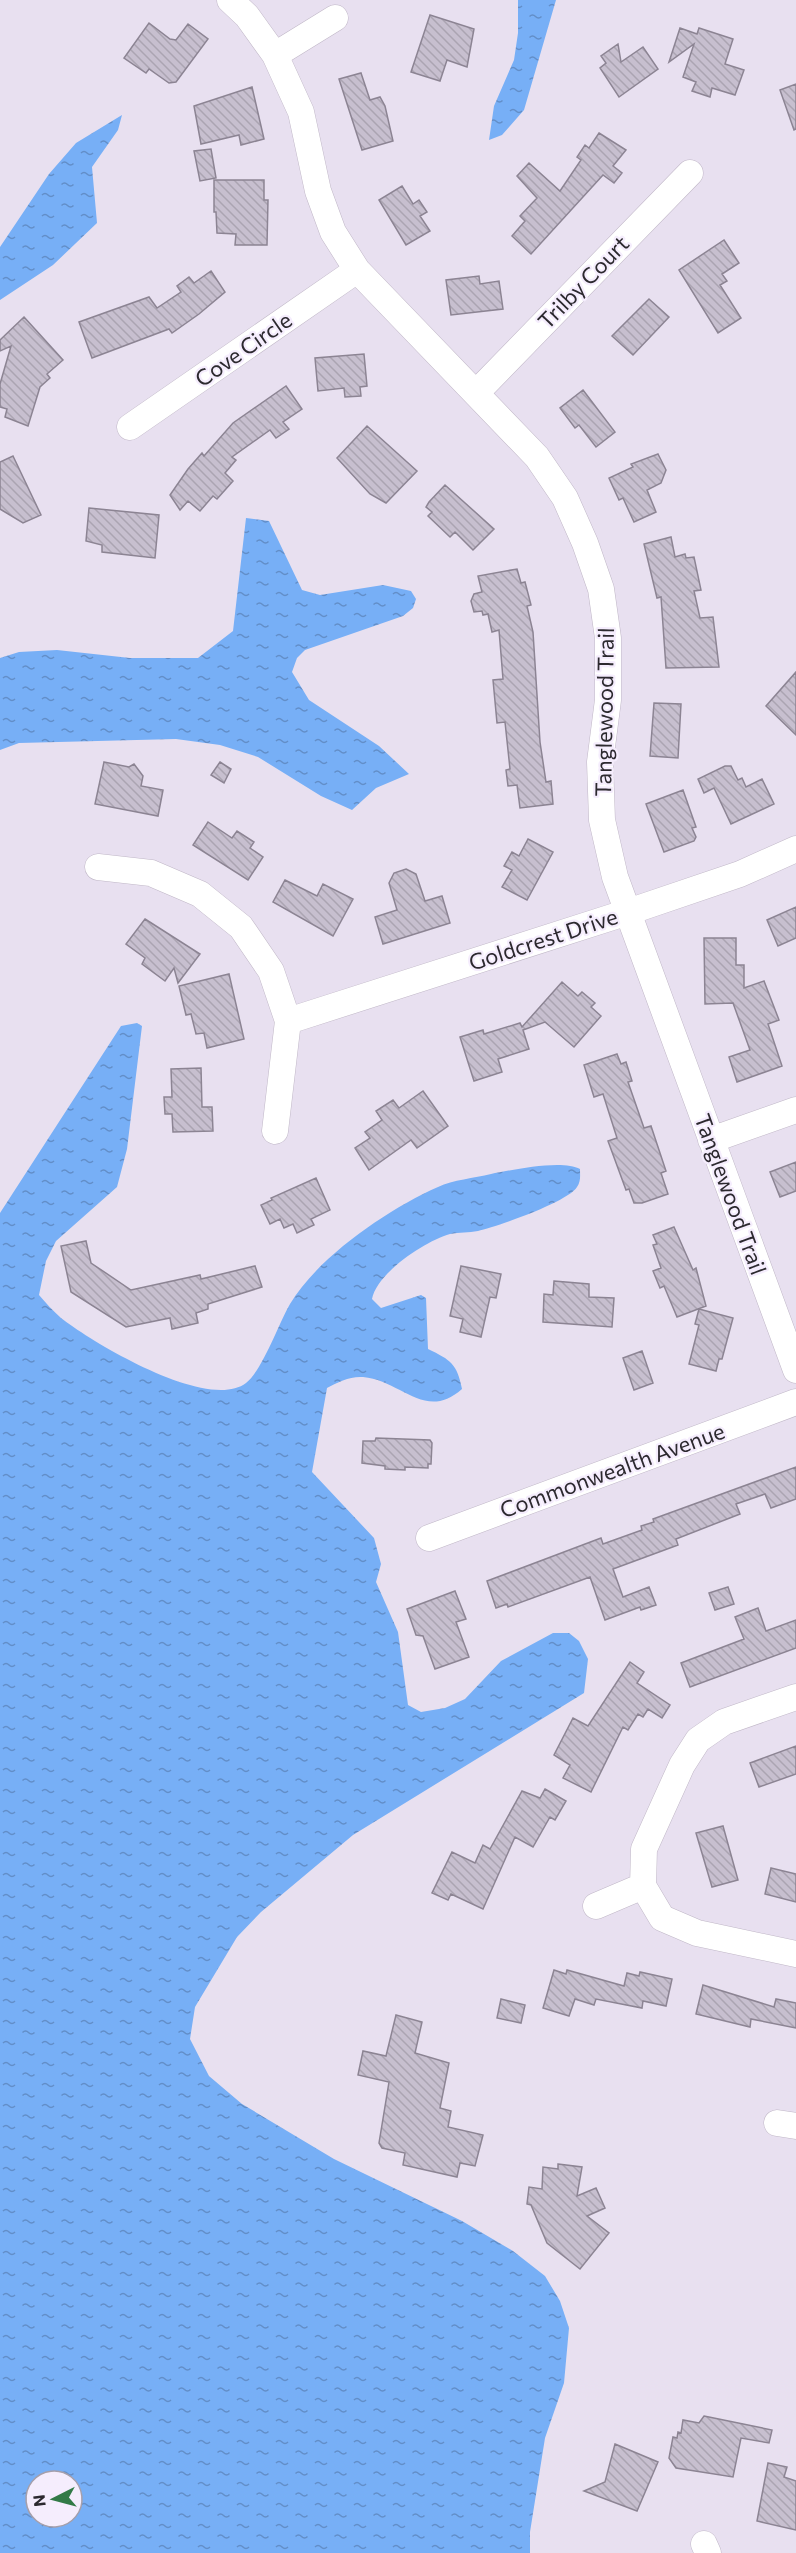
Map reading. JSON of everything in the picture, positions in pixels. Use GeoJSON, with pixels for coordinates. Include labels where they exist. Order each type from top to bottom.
{"type":"FeatureCollection","features":[{"type":"Feature","properties":{"kind":"street","name":"Tanglewood Trail"},"geometry":{"type":"LineString","coordinates":[[230,0],[248,16],[275,56],[302,112],[318,192],[333,231],[357,270],[477,392],[537,457],[565,498],[585,543],[601,590],[608,638],[608,700],[600,762],[603,820],[615,877],[796,1370]]}},
{"type":"Feature","properties":{"kind":"street"},"geometry":{"type":"LineString","coordinates":[[275,56],[335,18]]}},
{"type":"Feature","properties":{"kind":"street","name":"Trilby Court"},"geometry":{"type":"LineString","coordinates":[[477,392],[690,173]]}},
{"type":"Feature","properties":{"kind":"street","name":"Cove Circle"},"geometry":{"type":"LineString","coordinates":[[130,427],[357,270]]}},
{"type":"Feature","properties":{"kind":"street","name":"Goldcrest Drive"},"geometry":{"type":"LineString","coordinates":[[288,1021],[628,912],[740,874],[796,849]]}},
{"type":"Feature","properties":{"kind":"street"},"geometry":{"type":"LineString","coordinates":[[98,867],[151,873],[200,894],[241,927],[271,971],[288,1021],[275,1131]]}},
{"type":"Feature","properties":{"kind":"street"},"geometry":{"type":"LineString","coordinates":[[711,1140],[796,1110]]}},
{"type":"Feature","properties":{"kind":"street","name":"Commonwealth Avenue"},"geometry":{"type":"LineString","coordinates":[[429,1538],[796,1402]]}},
{"type":"Feature","properties":{"kind":"street"},"geometry":{"type":"LineString","coordinates":[[796,1697],[724,1722],[698,1740],[682,1766],[644,1849],[643,1886],[663,1918],[697,1933],[796,1954]]}},
{"type":"Feature","properties":{"kind":"street"},"geometry":{"type":"LineString","coordinates":[[596,1906],[643,1886]]}},
{"type":"Feature","properties":{"kind":"water"},"geometry":{"type":"Polygon","coordinates":[[[518,0],[556,0],[524,110],[502,135],[489,140],[494,106],[514,60],[518,33],[518,0]]]}},
{"type":"Feature","properties":{"kind":"water"},"geometry":{"type":"Polygon","coordinates":[[[122,115],[118,130],[92,167],[97,223],[53,265],[0,300],[0,247],[49,174],[76,143],[122,115]]]}},
{"type":"Feature","properties":{"kind":"water"},"geometry":{"type":"Polygon","coordinates":[[[246,518],[269,521],[302,590],[320,595],[383,585],[411,591],[416,599],[413,608],[403,616],[305,650],[297,658],[292,672],[309,700],[379,746],[409,774],[376,788],[352,810],[321,796],[258,757],[220,745],[176,739],[19,743],[0,750],[0,658],[19,652],[57,650],[130,658],[198,658],[233,631],[246,518]]]}},
{"type":"Feature","properties":{"kind":"water"},"geometry":{"type":"Polygon","coordinates":[[[137,1023],[142,1026],[127,1149],[117,1187],[56,1241],[46,1261],[39,1295],[52,1310],[77,1329],[98,1343],[151,1371],[206,1389],[228,1390],[246,1383],[252,1377],[264,1358],[290,1304],[302,1286],[336,1252],[377,1221],[418,1196],[450,1183],[537,1166],[561,1165],[580,1169],[580,1181],[577,1187],[560,1200],[487,1229],[450,1234],[428,1243],[404,1259],[383,1279],[372,1299],[381,1308],[421,1295],[426,1298],[428,1349],[452,1364],[458,1374],[462,1389],[449,1398],[436,1401],[424,1400],[377,1380],[363,1377],[349,1378],[327,1388],[312,1472],[374,1538],[381,1564],[376,1582],[398,1632],[408,1705],[421,1712],[445,1708],[465,1699],[501,1661],[553,1633],[569,1633],[579,1641],[588,1659],[584,1693],[353,1835],[261,1912],[237,1937],[195,2007],[190,2039],[209,2076],[242,2104],[334,2159],[462,2221],[513,2251],[545,2276],[560,2301],[569,2328],[564,2383],[545,2438],[530,2532],[530,2553],[0,2553],[0,1213],[121,1026],[137,1023]]]}},
{"type":"Feature","properties":{"kind":"building"},"geometry":{"type":"Polygon","coordinates":[[[430,15],[474,29],[467,67],[447,60],[440,81],[411,72],[430,15]]]}},
{"type":"Feature","properties":{"kind":"building"},"geometry":{"type":"Polygon","coordinates":[[[149,23],[170,39],[176,40],[188,24],[208,39],[176,82],[169,83],[149,69],[146,73],[124,58],[149,23]]]}},
{"type":"Feature","properties":{"kind":"building"},"geometry":{"type":"Polygon","coordinates":[[[680,28],[697,34],[699,28],[733,39],[725,64],[744,70],[735,95],[712,88],[710,97],[692,91],[696,82],[683,77],[694,44],[669,62],[680,28]]]}},
{"type":"Feature","properties":{"kind":"building"},"geometry":{"type":"Polygon","coordinates":[[[618,44],[621,62],[643,47],[658,69],[619,97],[600,68],[606,63],[601,56],[618,44]]]}},
{"type":"Feature","properties":{"kind":"building"},"geometry":{"type":"Polygon","coordinates":[[[361,73],[370,100],[380,97],[385,106],[393,141],[362,150],[339,79],[361,73]]]}},
{"type":"Feature","properties":{"kind":"building"},"geometry":{"type":"Polygon","coordinates":[[[796,84],[796,129],[794,130],[780,90],[796,84]]]}},
{"type":"Feature","properties":{"kind":"building"},"geometry":{"type":"Polygon","coordinates":[[[252,87],[264,139],[241,145],[239,135],[201,144],[194,106],[252,87]]]}},
{"type":"Feature","properties":{"kind":"building"},"geometry":{"type":"Polygon","coordinates":[[[599,133],[626,150],[613,166],[622,173],[614,183],[603,175],[531,254],[512,236],[525,221],[520,216],[537,198],[517,176],[529,163],[560,191],[581,160],[577,157],[585,145],[589,148],[599,133]]]}},
{"type":"Feature","properties":{"kind":"building"},"geometry":{"type":"Polygon","coordinates":[[[211,149],[216,178],[200,181],[194,151],[211,149]]]}},
{"type":"Feature","properties":{"kind":"building"},"geometry":{"type":"Polygon","coordinates":[[[214,180],[264,180],[264,200],[268,200],[267,245],[235,245],[236,234],[217,233],[216,212],[214,212],[214,180]]]}},
{"type":"Feature","properties":{"kind":"building"},"geometry":{"type":"Polygon","coordinates":[[[402,186],[413,204],[419,200],[427,212],[420,216],[430,231],[406,245],[379,200],[402,186]]]}},
{"type":"Feature","properties":{"kind":"building"},"geometry":{"type":"Polygon","coordinates":[[[724,240],[739,263],[722,274],[727,281],[720,285],[741,318],[718,333],[679,270],[724,240]]]}},
{"type":"Feature","properties":{"kind":"building"},"geometry":{"type":"Polygon","coordinates":[[[211,271],[225,292],[199,314],[172,333],[169,329],[92,358],[79,322],[149,297],[157,308],[181,292],[177,286],[189,277],[194,283],[211,271]]]}},
{"type":"Feature","properties":{"kind":"building"},"geometry":{"type":"Polygon","coordinates":[[[479,276],[480,284],[499,281],[503,309],[451,315],[446,280],[479,276]]]}},
{"type":"Feature","properties":{"kind":"building"},"geometry":{"type":"Polygon","coordinates":[[[649,299],[669,317],[633,355],[612,336],[649,299]]]}},
{"type":"Feature","properties":{"kind":"building"},"geometry":{"type":"Polygon","coordinates":[[[24,317],[63,360],[47,374],[50,378],[40,387],[28,426],[5,417],[7,409],[0,407],[0,384],[11,346],[0,351],[0,340],[24,317]]]}},
{"type":"Feature","properties":{"kind":"building"},"geometry":{"type":"Polygon","coordinates":[[[364,354],[367,386],[360,387],[361,396],[345,397],[344,388],[318,391],[315,358],[364,354]]]}},
{"type":"Feature","properties":{"kind":"building"},"geometry":{"type":"Polygon","coordinates":[[[286,386],[302,409],[283,422],[289,429],[276,438],[270,430],[232,457],[236,460],[225,473],[233,481],[217,499],[213,496],[200,511],[188,501],[180,510],[170,495],[188,469],[202,453],[204,456],[233,423],[286,386]]]}},
{"type":"Feature","properties":{"kind":"building"},"geometry":{"type":"Polygon","coordinates":[[[583,390],[615,432],[596,447],[579,425],[575,428],[560,408],[583,390]]]}},
{"type":"Feature","properties":{"kind":"building"},"geometry":{"type":"Polygon","coordinates":[[[367,426],[417,471],[386,503],[370,494],[337,458],[367,426]]]}},
{"type":"Feature","properties":{"kind":"building"},"geometry":{"type":"Polygon","coordinates":[[[658,454],[666,470],[661,483],[647,490],[656,512],[634,522],[623,498],[619,500],[609,478],[633,467],[631,464],[658,454]]]}},
{"type":"Feature","properties":{"kind":"building"},"geometry":{"type":"Polygon","coordinates":[[[13,456],[41,515],[23,523],[0,509],[0,462],[13,456]]]}},
{"type":"Feature","properties":{"kind":"building"},"geometry":{"type":"Polygon","coordinates":[[[445,485],[494,529],[473,550],[455,532],[450,537],[428,516],[432,512],[426,507],[445,485]]]}},
{"type":"Feature","properties":{"kind":"building"},"geometry":{"type":"Polygon","coordinates":[[[89,508],[159,515],[155,558],[102,552],[102,545],[86,541],[89,508]]]}},
{"type":"Feature","properties":{"kind":"building"},"geometry":{"type":"Polygon","coordinates":[[[671,537],[675,557],[685,554],[686,558],[694,557],[701,590],[694,591],[700,618],[713,617],[719,667],[666,668],[661,597],[657,598],[644,544],[671,537]]]}},
{"type":"Feature","properties":{"kind":"building"},"geometry":{"type":"Polygon","coordinates":[[[517,569],[521,583],[525,582],[531,605],[527,606],[533,632],[540,742],[546,782],[551,781],[553,804],[520,808],[517,785],[508,786],[506,770],[510,769],[505,722],[497,723],[493,680],[503,679],[499,630],[492,632],[488,614],[483,615],[482,611],[474,612],[471,601],[474,594],[482,592],[478,576],[517,569]]]}},
{"type":"Feature","properties":{"kind":"building"},"geometry":{"type":"Polygon","coordinates":[[[796,672],[796,735],[766,706],[796,672]]]}},
{"type":"Feature","properties":{"kind":"building"},"geometry":{"type":"Polygon","coordinates":[[[654,703],[681,704],[678,758],[650,756],[654,703]]]}},
{"type":"Feature","properties":{"kind":"building"},"geometry":{"type":"Polygon","coordinates":[[[104,762],[129,767],[134,764],[143,776],[141,786],[163,790],[158,816],[95,804],[104,762]]]}},
{"type":"Feature","properties":{"kind":"building"},"geometry":{"type":"Polygon","coordinates":[[[220,762],[231,769],[224,783],[211,775],[220,762]]]}},
{"type":"Feature","properties":{"kind":"building"},"geometry":{"type":"Polygon","coordinates":[[[725,766],[731,766],[738,780],[742,778],[746,787],[762,779],[774,804],[731,824],[714,788],[704,793],[698,779],[725,766]]]}},
{"type":"Feature","properties":{"kind":"building"},"geometry":{"type":"Polygon","coordinates":[[[683,790],[696,827],[692,828],[696,837],[694,841],[664,852],[646,804],[683,790]]]}},
{"type":"Feature","properties":{"kind":"building"},"geometry":{"type":"Polygon","coordinates":[[[208,822],[232,838],[237,831],[254,842],[250,848],[263,857],[248,880],[193,845],[208,822]]]}},
{"type":"Feature","properties":{"kind":"building"},"geometry":{"type":"Polygon","coordinates":[[[528,839],[553,852],[527,900],[502,887],[512,870],[504,866],[512,852],[519,856],[528,839]]]}},
{"type":"Feature","properties":{"kind":"building"},"geometry":{"type":"Polygon","coordinates":[[[406,869],[416,874],[425,901],[442,896],[450,923],[383,944],[375,917],[397,910],[389,883],[394,873],[406,869]]]}},
{"type":"Feature","properties":{"kind":"building"},"geometry":{"type":"Polygon","coordinates":[[[285,880],[317,896],[323,884],[353,899],[333,936],[273,902],[285,880]]]}},
{"type":"Feature","properties":{"kind":"building"},"geometry":{"type":"Polygon","coordinates":[[[796,907],[796,938],[778,946],[767,920],[796,907]]]}},
{"type":"Feature","properties":{"kind":"building"},"geometry":{"type":"Polygon","coordinates":[[[145,919],[200,954],[178,983],[174,968],[165,981],[142,964],[145,958],[126,944],[145,919]]]}},
{"type":"Feature","properties":{"kind":"building"},"geometry":{"type":"Polygon","coordinates":[[[704,938],[736,938],[736,965],[744,965],[744,988],[764,981],[779,1020],[768,1024],[782,1066],[737,1082],[729,1057],[750,1050],[733,1003],[705,1004],[704,938]]]}},
{"type":"Feature","properties":{"kind":"building"},"geometry":{"type":"Polygon","coordinates":[[[229,974],[244,1039],[207,1048],[204,1033],[196,1034],[191,1014],[186,1015],[179,986],[229,974]]]}},
{"type":"Feature","properties":{"kind":"building"},"geometry":{"type":"Polygon","coordinates":[[[562,982],[578,996],[582,992],[595,1003],[591,1007],[601,1016],[574,1047],[545,1022],[523,1030],[529,1049],[498,1059],[502,1072],[474,1081],[460,1037],[483,1030],[484,1034],[520,1023],[522,1027],[562,982]]]}},
{"type":"Feature","properties":{"kind":"building"},"geometry":{"type":"Polygon","coordinates":[[[617,1054],[621,1064],[626,1062],[632,1081],[628,1082],[644,1128],[651,1126],[666,1171],[661,1173],[668,1194],[642,1203],[634,1203],[629,1189],[626,1190],[608,1141],[617,1138],[603,1094],[594,1097],[584,1065],[617,1054]]]}},
{"type":"Feature","properties":{"kind":"building"},"geometry":{"type":"Polygon","coordinates":[[[201,1068],[202,1107],[212,1107],[213,1131],[173,1132],[172,1114],[165,1114],[164,1097],[172,1097],[171,1069],[201,1068]]]}},
{"type":"Feature","properties":{"kind":"building"},"geometry":{"type":"Polygon","coordinates":[[[423,1091],[448,1126],[417,1148],[411,1140],[369,1170],[355,1148],[370,1138],[365,1132],[382,1120],[376,1111],[393,1100],[399,1108],[423,1091]]]}},
{"type":"Feature","properties":{"kind":"building"},"geometry":{"type":"Polygon","coordinates":[[[796,1162],[796,1191],[780,1197],[770,1172],[796,1162]]]}},
{"type":"Feature","properties":{"kind":"building"},"geometry":{"type":"Polygon","coordinates":[[[316,1178],[330,1210],[311,1219],[314,1225],[297,1233],[293,1224],[284,1228],[280,1219],[270,1224],[261,1205],[272,1200],[271,1198],[316,1178]]]}},
{"type":"Feature","properties":{"kind":"building"},"geometry":{"type":"Polygon","coordinates":[[[674,1227],[693,1270],[696,1268],[706,1306],[677,1317],[664,1286],[660,1288],[653,1271],[661,1268],[653,1245],[657,1244],[653,1235],[674,1227]]]}},
{"type":"Feature","properties":{"kind":"building"},"geometry":{"type":"Polygon","coordinates":[[[86,1241],[91,1263],[131,1290],[200,1275],[201,1279],[255,1266],[262,1287],[208,1304],[208,1309],[196,1313],[198,1323],[172,1329],[170,1318],[126,1327],[71,1292],[61,1246],[86,1241]]]}},
{"type":"Feature","properties":{"kind":"building"},"geometry":{"type":"Polygon","coordinates":[[[461,1266],[501,1274],[496,1298],[490,1297],[481,1337],[460,1332],[463,1319],[450,1316],[461,1266]]]}},
{"type":"Feature","properties":{"kind":"building"},"geometry":{"type":"Polygon","coordinates":[[[554,1281],[589,1284],[589,1297],[614,1298],[612,1327],[543,1322],[544,1294],[553,1295],[554,1281]]]}},
{"type":"Feature","properties":{"kind":"building"},"geometry":{"type":"Polygon","coordinates":[[[699,1309],[733,1318],[722,1359],[719,1359],[716,1371],[689,1364],[699,1325],[695,1324],[699,1309]]]}},
{"type":"Feature","properties":{"kind":"building"},"geometry":{"type":"Polygon","coordinates":[[[642,1351],[653,1383],[634,1390],[623,1358],[642,1351]]]}},
{"type":"Feature","properties":{"kind":"building"},"geometry":{"type":"Polygon","coordinates":[[[376,1438],[430,1440],[432,1443],[431,1464],[428,1464],[428,1468],[405,1467],[405,1470],[385,1469],[385,1466],[362,1463],[363,1441],[375,1441],[376,1438]]]}},
{"type":"Feature","properties":{"kind":"building"},"geometry":{"type":"Polygon","coordinates":[[[796,1467],[796,1499],[771,1508],[765,1494],[736,1504],[740,1514],[676,1539],[678,1545],[613,1569],[623,1597],[649,1587],[656,1605],[641,1610],[640,1607],[605,1620],[590,1577],[508,1607],[507,1604],[496,1608],[487,1581],[601,1538],[603,1544],[642,1530],[641,1526],[654,1522],[653,1519],[796,1467]]]}},
{"type":"Feature","properties":{"kind":"building"},"geometry":{"type":"Polygon","coordinates":[[[728,1587],[734,1604],[715,1610],[709,1593],[728,1587]]]}},
{"type":"Feature","properties":{"kind":"building"},"geometry":{"type":"Polygon","coordinates":[[[455,1591],[466,1619],[456,1622],[469,1657],[435,1669],[423,1636],[416,1635],[407,1609],[455,1591]]]}},
{"type":"Feature","properties":{"kind":"building"},"geometry":{"type":"Polygon","coordinates":[[[758,1608],[766,1631],[796,1620],[796,1648],[690,1687],[681,1663],[744,1639],[735,1617],[758,1608]]]}},
{"type":"Feature","properties":{"kind":"building"},"geometry":{"type":"Polygon","coordinates":[[[630,1662],[644,1672],[637,1683],[670,1705],[662,1718],[648,1709],[643,1717],[638,1714],[628,1730],[623,1727],[591,1792],[563,1778],[570,1765],[554,1755],[573,1718],[588,1726],[630,1662]]]}},
{"type":"Feature","properties":{"kind":"building"},"geometry":{"type":"Polygon","coordinates":[[[796,1746],[796,1774],[759,1787],[750,1763],[796,1746]]]}},
{"type":"Feature","properties":{"kind":"building"},"geometry":{"type":"Polygon","coordinates":[[[545,1789],[566,1801],[555,1820],[550,1817],[533,1847],[515,1837],[483,1909],[451,1894],[448,1900],[432,1893],[452,1852],[475,1863],[483,1845],[490,1849],[522,1791],[540,1798],[545,1789]]]}},
{"type":"Feature","properties":{"kind":"building"},"geometry":{"type":"Polygon","coordinates":[[[723,1826],[738,1880],[712,1887],[696,1833],[723,1826]]]}},
{"type":"Feature","properties":{"kind":"building"},"geometry":{"type":"Polygon","coordinates":[[[771,1868],[796,1874],[796,1902],[765,1894],[771,1868]]]}},
{"type":"Feature","properties":{"kind":"building"},"geometry":{"type":"Polygon","coordinates":[[[554,1970],[566,1974],[567,1970],[624,1986],[627,1973],[639,1976],[640,1972],[672,1979],[666,2006],[643,2001],[642,2008],[596,1999],[594,2005],[575,1999],[569,2016],[543,2008],[554,1970]]]}},
{"type":"Feature","properties":{"kind":"building"},"geometry":{"type":"Polygon","coordinates":[[[703,1985],[774,2007],[776,1999],[796,2003],[796,2028],[751,2019],[750,2027],[696,2014],[703,1985]]]}},
{"type":"Feature","properties":{"kind":"building"},"geometry":{"type":"Polygon","coordinates":[[[501,1999],[525,2005],[521,2023],[497,2018],[501,1999]]]}},
{"type":"Feature","properties":{"kind":"building"},"geometry":{"type":"Polygon","coordinates":[[[396,2015],[422,2022],[415,2053],[449,2063],[440,2108],[451,2111],[448,2127],[483,2135],[475,2166],[460,2163],[457,2177],[403,2165],[405,2153],[382,2148],[379,2143],[389,2082],[358,2075],[363,2051],[386,2056],[396,2015]]]}},
{"type":"Feature","properties":{"kind":"building"},"geometry":{"type":"Polygon","coordinates":[[[558,2164],[582,2167],[577,2196],[596,2188],[605,2208],[587,2216],[609,2233],[580,2269],[547,2243],[531,2205],[527,2204],[529,2187],[542,2189],[543,2167],[558,2169],[558,2164]]]}},
{"type":"Feature","properties":{"kind":"building"},"geometry":{"type":"Polygon","coordinates":[[[704,2416],[772,2430],[769,2443],[741,2438],[733,2477],[676,2468],[669,2458],[673,2437],[677,2438],[678,2432],[681,2433],[683,2420],[699,2423],[704,2416]]]}},
{"type":"Feature","properties":{"kind":"building"},"geometry":{"type":"Polygon","coordinates":[[[615,2444],[658,2462],[637,2511],[584,2491],[605,2482],[615,2444]]]}},
{"type":"Feature","properties":{"kind":"building"},"geometry":{"type":"Polygon","coordinates":[[[768,2463],[787,2467],[784,2477],[796,2481],[796,2530],[757,2521],[768,2463]]]}}]}
